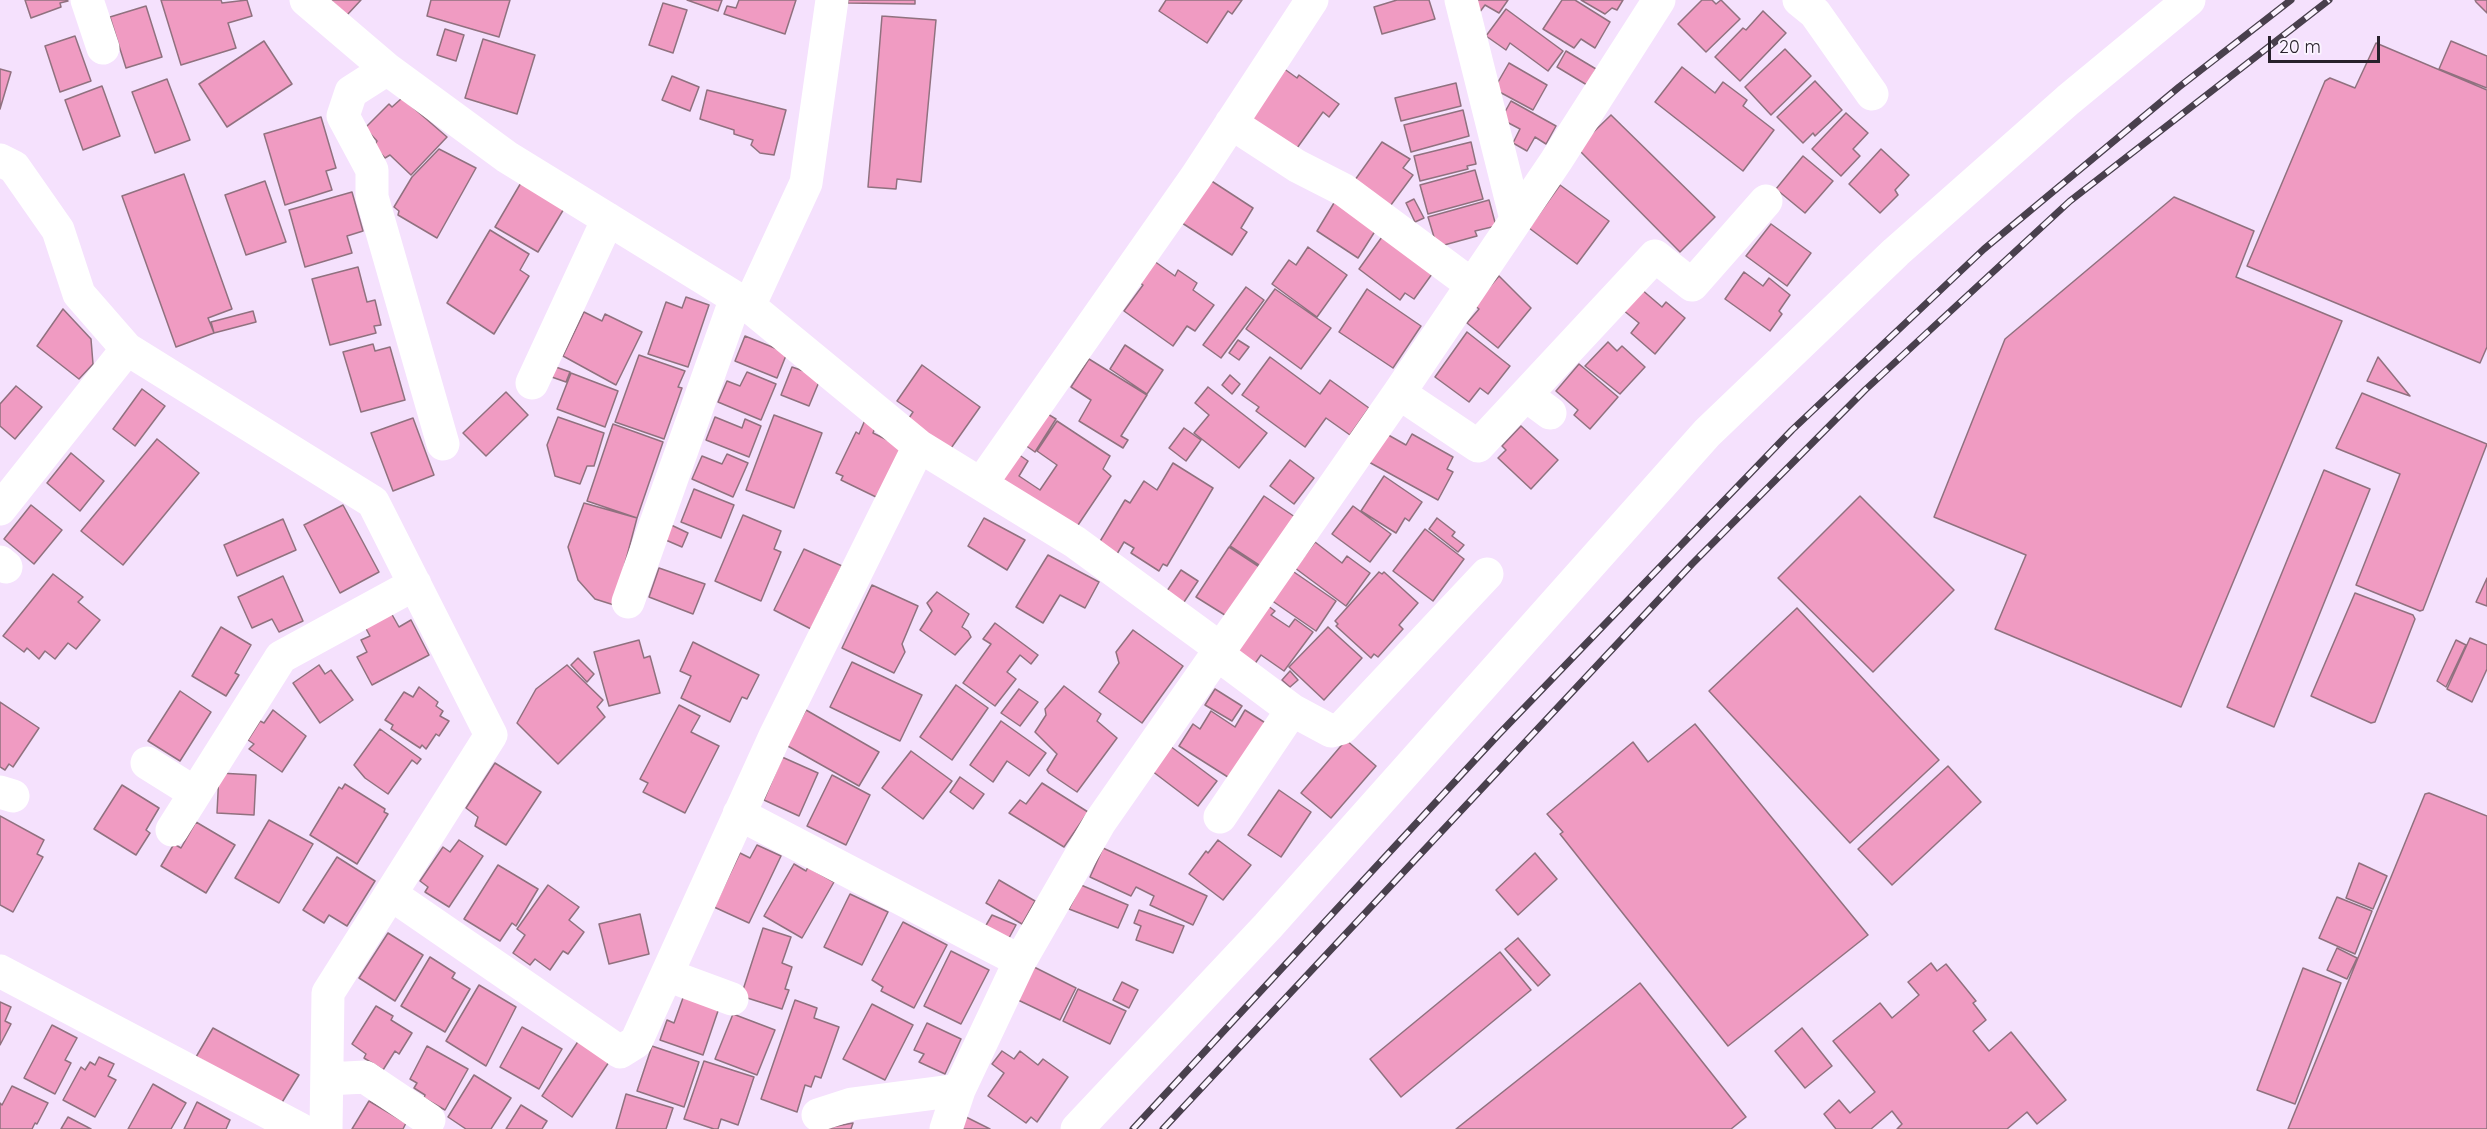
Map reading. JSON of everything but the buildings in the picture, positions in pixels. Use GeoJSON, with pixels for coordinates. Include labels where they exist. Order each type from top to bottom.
{"type":"FeatureCollection","features":[{"type":"Feature","properties":{"kind":"street"},"geometry":{"type":"LineString","coordinates":[[87,0],[103,48]]}},
{"type":"Feature","properties":{"kind":"street"},"geometry":{"type":"LineString","coordinates":[[306,0],[387,69],[507,158],[743,302],[920,446],[1074,542],[1292,710],[1331,731],[1342,728],[1486,574]]}},
{"type":"Feature","properties":{"kind":"street"},"geometry":{"type":"LineString","coordinates":[[628,602],[743,302],[806,183],[832,0]]}},
{"type":"Feature","properties":{"kind":"street"},"geometry":{"type":"LineString","coordinates":[[981,484],[1083,342],[1311,0]]}},
{"type":"Feature","properties":{"kind":"street"},"geometry":{"type":"LineString","coordinates":[[1461,0],[1516,219]]}},
{"type":"Feature","properties":{"kind":"street"},"geometry":{"type":"LineString","coordinates":[[946,1129],[959,1090],[1020,961],[1100,822],[1399,393],[1659,0]]}},
{"type":"Feature","properties":{"kind":"street"},"geometry":{"type":"LineString","coordinates":[[1077,1129],[1268,926],[1707,434],[1896,252],[2068,100],[2188,0]]}},
{"type":"Feature","properties":{"kind":"street"},"geometry":{"type":"LineString","coordinates":[[1812,4],[1872,94]]}},
{"type":"Feature","properties":{"kind":"street"},"geometry":{"type":"LineString","coordinates":[[387,69],[351,92],[343,116],[372,170],[372,197],[443,444]]}},
{"type":"Feature","properties":{"kind":"street"},"geometry":{"type":"LineString","coordinates":[[1231,123],[1297,166],[1344,190],[1472,285]]}},
{"type":"Feature","properties":{"kind":"street"},"geometry":{"type":"LineString","coordinates":[[0,159],[14,167],[58,230],[79,294],[127,349],[373,502],[490,735],[392,895],[328,993],[326,1129]]}},
{"type":"Feature","properties":{"kind":"street"},"geometry":{"type":"LineString","coordinates":[[1399,393],[1478,446],[1539,404],[1655,256],[1692,285],[1766,201]]}},
{"type":"Feature","properties":{"kind":"street"},"geometry":{"type":"LineString","coordinates":[[532,383],[608,219]]}},
{"type":"Feature","properties":{"kind":"street"},"geometry":{"type":"LineString","coordinates":[[0,509],[127,349]]}},
{"type":"Feature","properties":{"kind":"street"},"geometry":{"type":"LineString","coordinates":[[392,895],[620,1052],[636,1042],[739,814],[851,579],[920,446]]}},
{"type":"Feature","properties":{"kind":"street"},"geometry":{"type":"LineString","coordinates":[[172,830],[281,657],[415,584]]}},
{"type":"Feature","properties":{"kind":"street"},"geometry":{"type":"LineString","coordinates":[[1220,817],[1292,710]]}},
{"type":"Feature","properties":{"kind":"street"},"geometry":{"type":"LineString","coordinates":[[147,763],[195,793]]}},
{"type":"Feature","properties":{"kind":"street"},"geometry":{"type":"LineString","coordinates":[[739,814],[1020,961]]}},
{"type":"Feature","properties":{"kind":"street"},"geometry":{"type":"LineString","coordinates":[[0,971],[300,1129]]}},
{"type":"Feature","properties":{"kind":"street"},"geometry":{"type":"LineString","coordinates":[[667,975],[732,999]]}},
{"type":"Feature","properties":{"kind":"street"},"geometry":{"type":"LineString","coordinates":[[327,1079],[365,1077],[429,1120]]}},
{"type":"Feature","properties":{"kind":"street"},"geometry":{"type":"LineString","coordinates":[[818,1115],[852,1104],[959,1090]]}},
{"type":"Feature","properties":{"kind":"railway"},"geometry":{"type":"LineString","coordinates":[[1133,1129],[1499,734],[1792,430],[1984,249],[2179,87],[2291,0]]}},
{"type":"Feature","properties":{"kind":"railway"},"geometry":{"type":"LineString","coordinates":[[1163,1129],[1692,564],[1865,390],[2070,201],[2329,0]]}}]}
